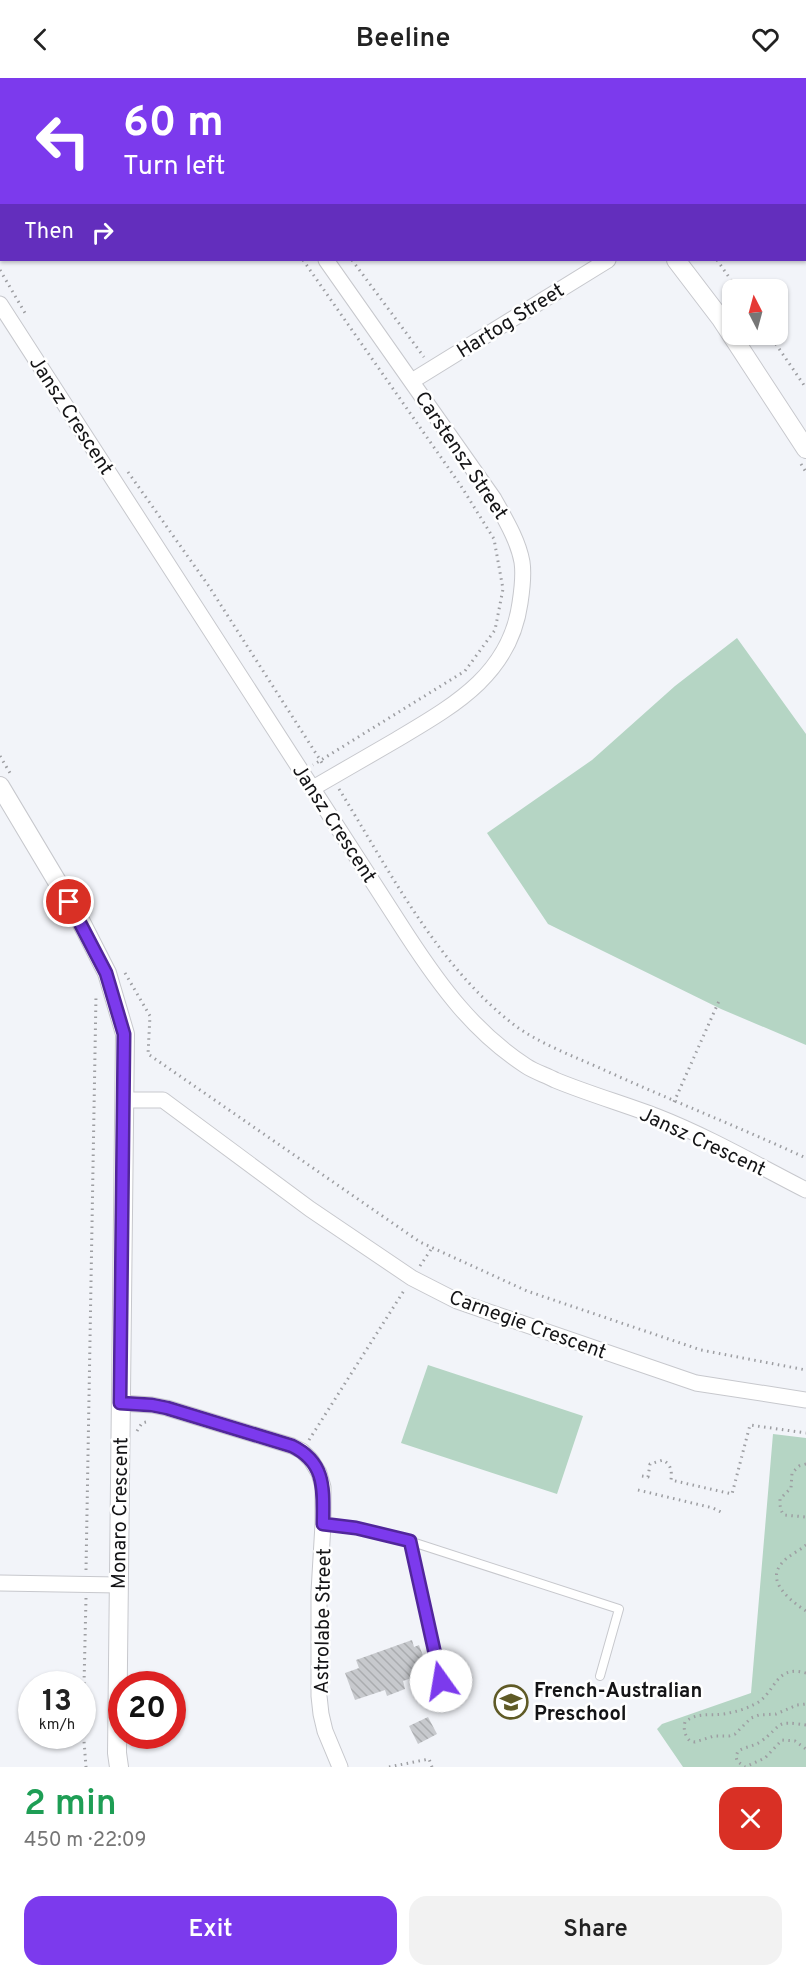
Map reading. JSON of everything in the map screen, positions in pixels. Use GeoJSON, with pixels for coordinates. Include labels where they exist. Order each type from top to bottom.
{"type":"FeatureCollection","features":[{"type":"Feature","properties":{"kind":"street","name":"Carstensz Street"},"geometry":{"type":"LineString","coordinates":[[313,788],[453,706],[479,684],[502,655],[518,621],[522,592],[522,562],[512,532],[494,499],[327,261]]}},
{"type":"Feature","properties":{"kind":"street","name":"Hartog Street"},"geometry":{"type":"LineString","coordinates":[[412,381],[606,261]]}},
{"type":"Feature","properties":{"kind":"street"},"geometry":{"type":"LineString","coordinates":[[677,261],[721,319],[806,449]]}},
{"type":"Feature","properties":{"kind":"street","name":"Jansz Crescent"},"geometry":{"type":"LineString","coordinates":[[0,304],[432,973],[467,1017],[528,1068],[579,1090],[677,1125],[806,1190]]}},
{"type":"Feature","properties":{"kind":"street","name":"Monaro Crescent"},"geometry":{"type":"LineString","coordinates":[[6,781],[106,973],[124,1034],[118,1585],[117,1753],[119,1767]]}},
{"type":"Feature","properties":{"kind":"street","name":"Carnegie Crescent"},"geometry":{"type":"LineString","coordinates":[[124,1100],[163,1100],[310,1209],[412,1278],[456,1301],[696,1383],[806,1400]]}},
{"type":"Feature","properties":{"kind":"street"},"geometry":{"type":"LineString","coordinates":[[120,1403],[152,1405],[187,1414],[302,1451]]}},
{"type":"Feature","properties":{"kind":"street","name":"Astrolabe Street"},"geometry":{"type":"LineString","coordinates":[[302,1451],[317,1468],[323,1487],[323,1548],[319,1592],[318,1656],[321,1714],[325,1731],[340,1767]]}},
{"type":"Feature","properties":{"kind":"street"},"geometry":{"type":"LineString","coordinates":[[0,1583],[118,1585]]}},
{"type":"Feature","properties":{"kind":"lane"},"geometry":{"type":"LineString","coordinates":[[323,1524],[356,1528],[410,1541],[619,1609],[600,1676]]}},
{"type":"Feature","properties":{"kind":"lane"},"geometry":{"type":"LineString","coordinates":[[410,1541],[441,1681]]}},
{"type":"Feature","properties":{"kind":"path"},"geometry":{"type":"LineString","coordinates":[[302,772],[465,671],[495,630],[503,589],[495,538],[304,261]]}},
{"type":"Feature","properties":{"kind":"path"},"geometry":{"type":"LineString","coordinates":[[353,261],[432,368]]}},
{"type":"Feature","properties":{"kind":"path"},"geometry":{"type":"LineString","coordinates":[[718,261],[730,279]]}},
{"type":"Feature","properties":{"kind":"path"},"geometry":{"type":"LineString","coordinates":[[777,345],[806,388]]}},
{"type":"Feature","properties":{"kind":"path"},"geometry":{"type":"LineString","coordinates":[[0,756],[6,781]]}},
{"type":"Feature","properties":{"kind":"path"},"geometry":{"type":"LineString","coordinates":[[121,966],[150,1016],[148,1054],[420,1242],[527,1291],[701,1350],[806,1371]]}},
{"type":"Feature","properties":{"kind":"path"},"geometry":{"type":"LineString","coordinates":[[86,1767],[83,1728],[96,993]]}},
{"type":"Feature","properties":{"kind":"path"},"geometry":{"type":"LineString","coordinates":[[674,1102],[719,1001]]}},
{"type":"Feature","properties":{"kind":"path"},"geometry":{"type":"LineString","coordinates":[[302,1451],[432,1248]]}},
{"type":"Feature","properties":{"kind":"path"},"geometry":{"type":"LineString","coordinates":[[133,1437],[142,1423],[156,1419]]}},
{"type":"Feature","properties":{"kind":"path"},"geometry":{"type":"LineString","coordinates":[[642,1476],[648,1477],[650,1464],[663,1460],[669,1464],[672,1472],[671,1480],[732,1494],[750,1425],[806,1433]]}},
{"type":"Feature","properties":{"kind":"path"},"geometry":{"type":"LineString","coordinates":[[806,1464],[799,1466],[792,1473],[791,1488],[780,1499],[780,1506],[784,1515],[806,1517]]}},
{"type":"Feature","properties":{"kind":"path"},"geometry":{"type":"LineString","coordinates":[[638,1490],[721,1512]]}},
{"type":"Feature","properties":{"kind":"path"},"geometry":{"type":"LineString","coordinates":[[806,1545],[780,1565],[777,1582],[785,1594],[806,1611]]}},
{"type":"Feature","properties":{"kind":"path"},"geometry":{"type":"LineString","coordinates":[[806,1672],[792,1671],[783,1675],[774,1682],[764,1698],[750,1707],[722,1714],[696,1715],[685,1722],[686,1738],[695,1742],[714,1736],[729,1736],[735,1734],[751,1718],[776,1714],[797,1705],[806,1704]]}},
{"type":"Feature","properties":{"kind":"path"},"geometry":{"type":"LineString","coordinates":[[806,1725],[795,1722],[781,1723],[758,1744],[738,1751],[736,1756],[737,1761],[745,1767],[765,1758],[782,1740],[795,1741],[806,1749]]}},
{"type":"Feature","properties":{"kind":"path"},"geometry":{"type":"LineString","coordinates":[[389,1767],[429,1759],[432,1767]]}},
{"type":"Feature","properties":{"kind":"green space"},"geometry":{"type":"Polygon","coordinates":[[[737,638],[806,734],[806,1045],[721,1009],[548,924],[487,833],[592,760],[675,686],[737,638]]]}},
{"type":"Feature","properties":{"kind":"green space"},"geometry":{"type":"Polygon","coordinates":[[[428,1365],[583,1416],[557,1494],[401,1443],[428,1365]]]}},
{"type":"Feature","properties":{"kind":"green space"},"geometry":{"type":"Polygon","coordinates":[[[773,1434],[806,1438],[806,1767],[683,1767],[657,1729],[662,1724],[751,1693],[773,1434]]]}},
{"type":"Feature","properties":{"kind":"building"},"geometry":{"type":"Polygon","coordinates":[[[412,1640],[414,1647],[419,1645],[429,1672],[403,1681],[405,1689],[387,1696],[385,1690],[355,1700],[345,1673],[359,1668],[356,1660],[412,1640]]]}},
{"type":"Feature","properties":{"kind":"building"},"geometry":{"type":"Polygon","coordinates":[[[428,1717],[437,1734],[418,1744],[409,1726],[428,1717]]]}},
{"type":"Feature","properties":{"kind":"place","name":"French-Australian Preschool"},"geometry":{"type":"Point","coordinates":[511,1702]}},
{"type":"Feature","properties":{"kind":"route"},"geometry":{"type":"LineString","coordinates":[[69,902],[106,973],[124,1034],[120,1403],[167,1408],[292,1446],[302,1451],[320,1473],[323,1487],[323,1524],[356,1528],[410,1541],[441,1681]]}}]}
